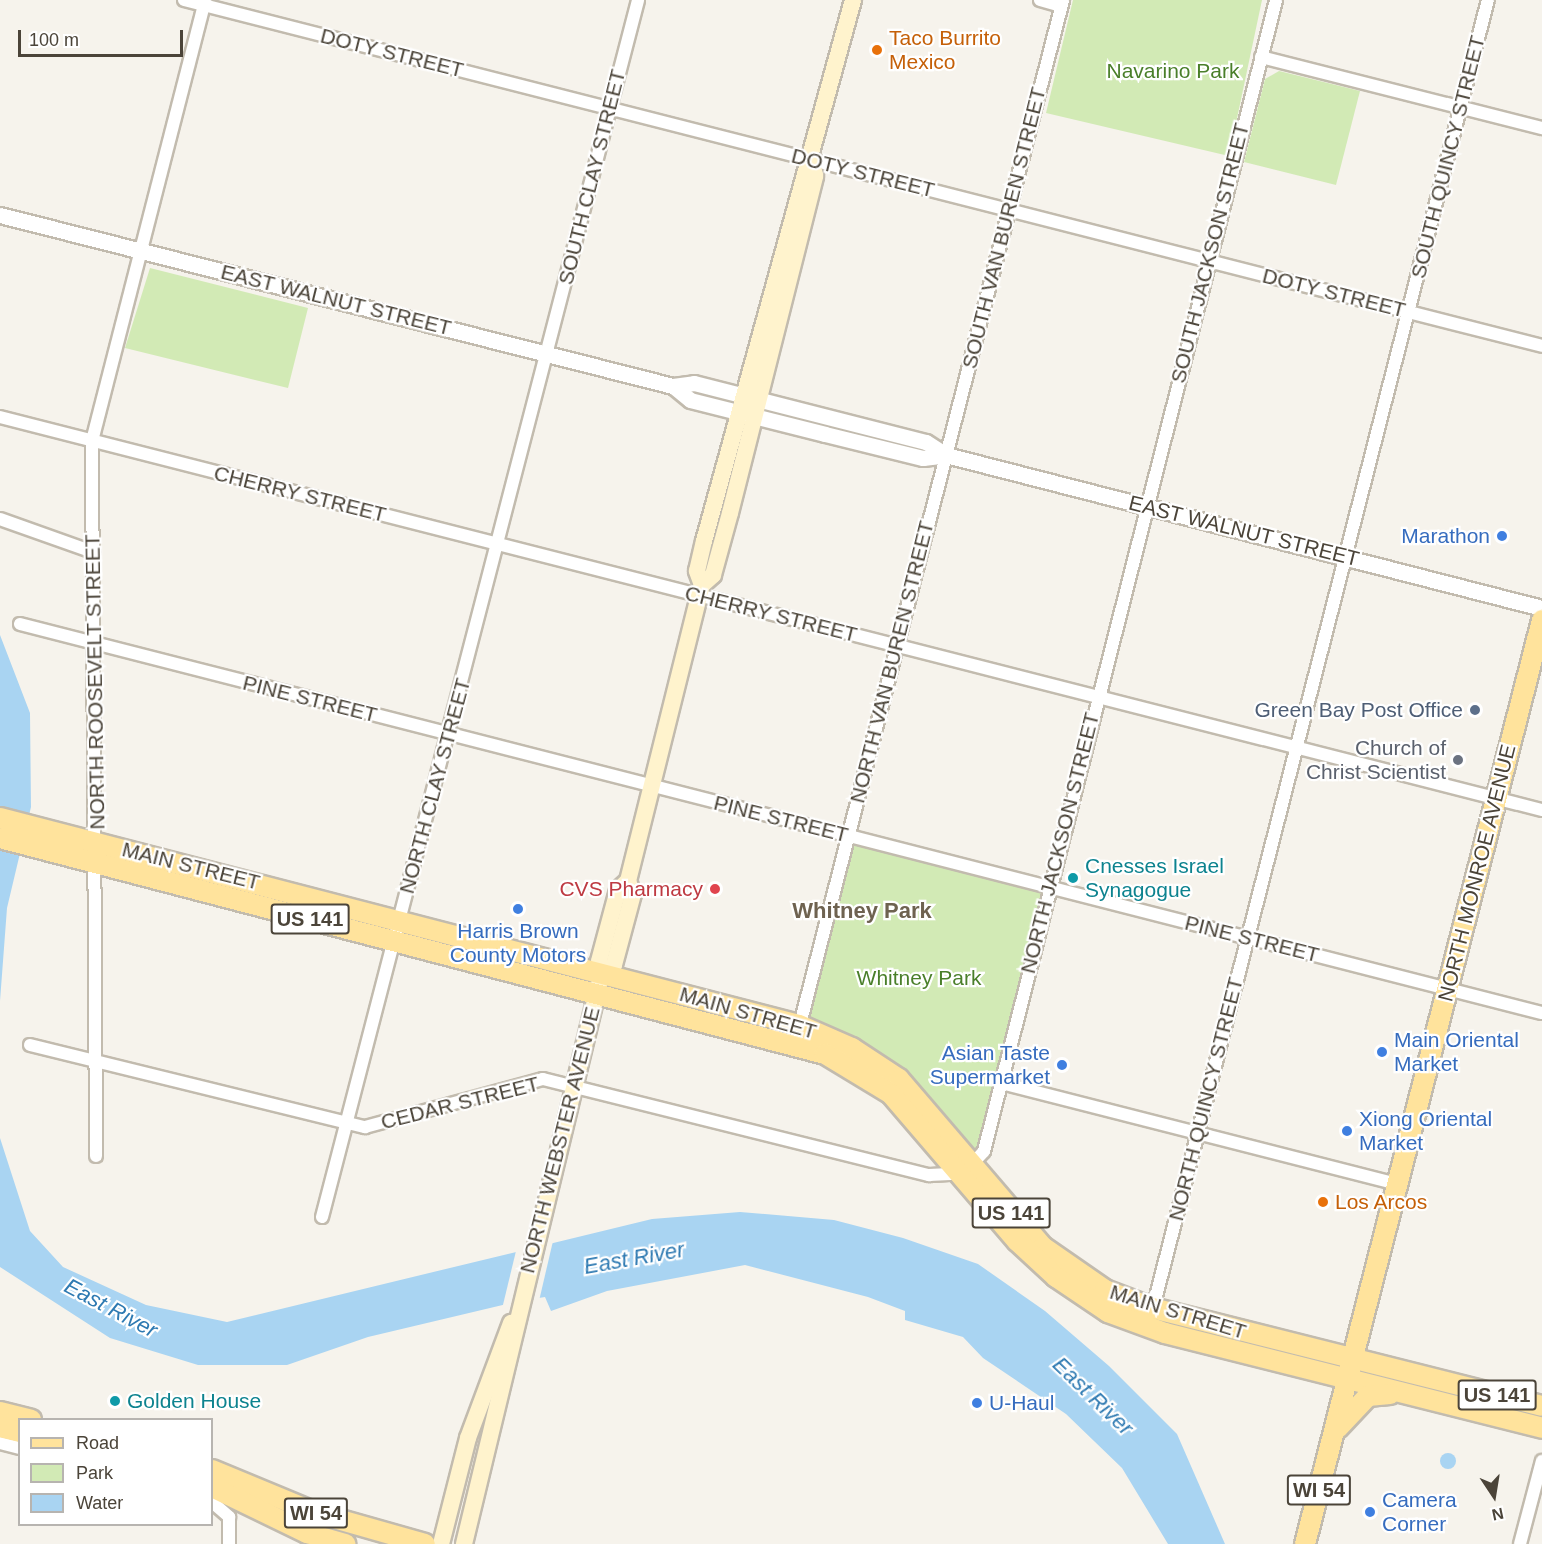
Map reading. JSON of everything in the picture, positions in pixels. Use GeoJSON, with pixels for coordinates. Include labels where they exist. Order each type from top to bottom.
{"type":"FeatureCollection","features":[{"type":"Feature","properties":{"kind":"main road"},"geometry":{"type":"LineString","coordinates":[[812,160],[853,0]]}},
{"type":"Feature","properties":{"kind":"main road","name":"NORTH WEBSTER AVENUE"},"geometry":{"type":"LineString","coordinates":[[464,1544],[599,981],[614,965],[633,894],[628,881],[700,590],[697,571],[736,412],[801,172],[812,160]]}},
{"type":"Feature","properties":{"kind":"main road","name":"NORTH WEBSTER AVENUE"},"geometry":{"type":"LineString","coordinates":[[700,590],[713,575],[759,399],[815,177],[812,160]]}},
{"type":"Feature","properties":{"kind":"main road","name":"NORTH MONROE AVENUE"},"geometry":{"type":"LineString","coordinates":[[1305,1544],[1542,620]]}},
{"type":"Feature","properties":{"kind":"main road","name":"MAIN STREET"},"geometry":{"type":"LineString","coordinates":[[0,818],[26,835],[98,864],[395,941],[599,981]]}},
{"type":"Feature","properties":{"kind":"main road","name":"MAIN STREET"},"geometry":{"type":"LineString","coordinates":[[0,838],[26,835],[98,843],[400,921],[599,981],[852,1048],[899,1079],[963,1169],[1070,1269],[1150,1318],[1347,1378],[1542,1428]]}},
{"type":"Feature","properties":{"kind":"main road","name":"NORTH WEBSTER AVENUE"},"geometry":{"type":"LineString","coordinates":[[441,1544],[468,1438],[519,1309]]}},
{"type":"Feature","properties":{"kind":"main road","name":"MAIN STREET"},"geometry":{"type":"LineString","coordinates":[[1150,1318],[1352,1359],[1542,1406]]}},
{"type":"Feature","properties":{"kind":"main road"},"geometry":{"type":"LineString","coordinates":[[1333,1435],[1368,1396],[1408,1395]]}},
{"type":"Feature","properties":{"kind":"main road"},"geometry":{"type":"LineString","coordinates":[[0,1412],[27,1418]]}},
{"type":"Feature","properties":{"kind":"main road"},"geometry":{"type":"LineString","coordinates":[[0,1427],[18,1432]]}},
{"type":"Feature","properties":{"kind":"main road","name":"WI 54"},"geometry":{"type":"LineString","coordinates":[[213,1470],[316,1514],[425,1544]]}},
{"type":"Feature","properties":{"kind":"main road","name":"WI 54"},"geometry":{"type":"LineString","coordinates":[[213,1487],[307,1533],[345,1544]]}},
{"type":"Feature","properties":{"kind":"street","name":"DOTY STREET"},"geometry":{"type":"LineString","coordinates":[[184,0],[205,3],[1542,346]]}},
{"type":"Feature","properties":{"kind":"street","name":"SOUTH CLAY STREET"},"geometry":{"type":"LineString","coordinates":[[547,354],[638,0]]}},
{"type":"Feature","properties":{"kind":"street"},"geometry":{"type":"LineString","coordinates":[[1040,0],[1062,3]]}},
{"type":"Feature","properties":{"kind":"street","name":"SOUTH JACKSON STREET"},"geometry":{"type":"LineString","coordinates":[[1145,506],[1276,0]]}},
{"type":"Feature","properties":{"kind":"street","name":"SOUTH QUINCY STREET"},"geometry":{"type":"LineString","coordinates":[[1345,557],[1488,0]]}},
{"type":"Feature","properties":{"kind":"street","name":"NORTH ROOSEVELT STREET"},"geometry":{"type":"LineString","coordinates":[[96,1156],[98,843],[92,441],[205,3]]}},
{"type":"Feature","properties":{"kind":"street","name":"SOUTH VAN BUREN STREET"},"geometry":{"type":"LineString","coordinates":[[946,456],[1062,3]]}},
{"type":"Feature","properties":{"kind":"street"},"geometry":{"type":"LineString","coordinates":[[1261,57],[1542,128]]}},
{"type":"Feature","properties":{"kind":"street","name":"EAST WALNUT STREET"},"geometry":{"type":"LineString","coordinates":[[0,214],[673,386],[694,383],[759,399],[926,442],[946,456]]}},
{"type":"Feature","properties":{"kind":"street","name":"NORTH CLAY STREET"},"geometry":{"type":"LineString","coordinates":[[322,1217],[349,1124],[547,354]]}},
{"type":"Feature","properties":{"kind":"street","name":"EAST WALNUT STREET"},"geometry":{"type":"LineString","coordinates":[[673,386],[690,400],[736,412],[923,458],[946,456],[1542,608]]}},
{"type":"Feature","properties":{"kind":"street","name":"CHERRY STREET"},"geometry":{"type":"LineString","coordinates":[[0,417],[498,544],[700,590],[897,646],[1542,810]]}},
{"type":"Feature","properties":{"kind":"street","name":"NORTH VAN BUREN STREET"},"geometry":{"type":"LineString","coordinates":[[797,1034],[946,456]]}},
{"type":"Feature","properties":{"kind":"street","name":"NORTH JACKSON STREET"},"geometry":{"type":"LineString","coordinates":[[963,1169],[984,1150],[1145,506]]}},
{"type":"Feature","properties":{"kind":"street"},"geometry":{"type":"LineString","coordinates":[[0,519],[93,552]]}},
{"type":"Feature","properties":{"kind":"street","name":"NORTH QUINCY STREET"},"geometry":{"type":"LineString","coordinates":[[1150,1318],[1345,557]]}},
{"type":"Feature","properties":{"kind":"street","name":"PINE STREET"},"geometry":{"type":"LineString","coordinates":[[20,624],[1542,1013]]}},
{"type":"Feature","properties":{"kind":"street","name":"CEDAR STREET"},"geometry":{"type":"LineString","coordinates":[[30,1045],[365,1127],[543,1079],[929,1175],[963,1169]]}},
{"type":"Feature","properties":{"kind":"street"},"geometry":{"type":"LineString","coordinates":[[1001,1083],[1397,1184]]}},
{"type":"Feature","properties":{"kind":"street"},"geometry":{"type":"LineString","coordinates":[[0,1443],[18,1448]]}},
{"type":"Feature","properties":{"kind":"street"},"geometry":{"type":"LineString","coordinates":[[1520,1544],[1542,1461]]}},
{"type":"Feature","properties":{"kind":"street"},"geometry":{"type":"LineString","coordinates":[[213,1503],[229,1517],[230,1544]]}},
{"type":"Feature","properties":{"kind":"green space","name":"Navarino Park"},"geometry":{"type":"Polygon","coordinates":[[[1073,0],[1262,0],[1229,156],[1046,113],[1073,0]]]}},
{"type":"Feature","properties":{"kind":"green space"},"geometry":{"type":"Polygon","coordinates":[[[1279,71],[1360,91],[1336,185],[1244,162],[1265,79],[1279,71]]]}},
{"type":"Feature","properties":{"kind":"green space"},"geometry":{"type":"Polygon","coordinates":[[[150,268],[308,308],[288,388],[125,348],[150,268]]]}},
{"type":"Feature","properties":{"kind":"green space","name":"Whitney Park"},"geometry":{"type":"Polygon","coordinates":[[[848,836],[1048,887],[984,1151],[973,1163],[910,1107],[798,1031],[848,836]]]}},
{"type":"Feature","properties":{"kind":"water"},"geometry":{"type":"Polygon","coordinates":[[[0,635],[30,713],[31,807],[7,908],[0,1001],[0,635]]]}},
{"type":"Feature","properties":{"kind":"water","name":"East River"},"geometry":{"type":"Polygon","coordinates":[[[0,1138],[30,1231],[63,1267],[146,1305],[227,1322],[652,1219],[740,1212],[834,1220],[903,1238],[978,1264],[1045,1311],[1109,1366],[1177,1434],[1225,1544],[1168,1544],[1122,1468],[1066,1414],[983,1358],[963,1337],[905,1320],[905,1311],[868,1297],[745,1265],[607,1291],[551,1311],[545,1297],[520,1301],[368,1337],[287,1365],[198,1365],[110,1338],[0,1267],[0,1138]]]}},
{"type":"Feature","properties":{"kind":"water"},"geometry":{"type":"Polygon","coordinates":[[[1445,1453],[1451,1453],[1456,1461],[1454,1467],[1445,1469],[1440,1464],[1440,1458],[1445,1453]]]}},
{"type":"Feature","properties":{"kind":"pier"},"geometry":{"type":"Polygon","coordinates":[[[553,1241],[539,1301],[502,1309],[516,1251],[553,1241]]]}},
{"type":"Feature","properties":{"kind":"place","name":"Taco Burrito Mexico"},"geometry":{"type":"Point","coordinates":[877,50]}},
{"type":"Feature","properties":{"kind":"place","name":"Marathon"},"geometry":{"type":"Point","coordinates":[1502,536]}},
{"type":"Feature","properties":{"kind":"place","name":"Green Bay Post Office"},"geometry":{"type":"Point","coordinates":[1475,710]}},
{"type":"Feature","properties":{"kind":"place","name":"Church of Christ Scientist"},"geometry":{"type":"Point","coordinates":[1458,760]}},
{"type":"Feature","properties":{"kind":"place","name":"Cnesses Israel Synagogue"},"geometry":{"type":"Point","coordinates":[1073,878]}},
{"type":"Feature","properties":{"kind":"place","name":"CVS Pharmacy"},"geometry":{"type":"Point","coordinates":[715,889]}},
{"type":"Feature","properties":{"kind":"place","name":"Harris Brown County Motors"},"geometry":{"type":"Point","coordinates":[518,909]}},
{"type":"Feature","properties":{"kind":"place","name":"Main Oriental Market"},"geometry":{"type":"Point","coordinates":[1382,1052]}},
{"type":"Feature","properties":{"kind":"place","name":"Asian Taste Supermarket"},"geometry":{"type":"Point","coordinates":[1062,1065]}},
{"type":"Feature","properties":{"kind":"place","name":"Xiong Oriental Market"},"geometry":{"type":"Point","coordinates":[1347,1131]}},
{"type":"Feature","properties":{"kind":"place","name":"Los Arcos"},"geometry":{"type":"Point","coordinates":[1323,1202]}},
{"type":"Feature","properties":{"kind":"place","name":"Golden House"},"geometry":{"type":"Point","coordinates":[115,1401]}},
{"type":"Feature","properties":{"kind":"place","name":"U-Haul"},"geometry":{"type":"Point","coordinates":[977,1403]}},
{"type":"Feature","properties":{"kind":"place","name":"Camera Corner"},"geometry":{"type":"Point","coordinates":[1370,1512]}},
{"type":"Feature","properties":{"kind":"district","name":"Whitney Park"},"geometry":{"type":"Point","coordinates":[862,911]}}]}
